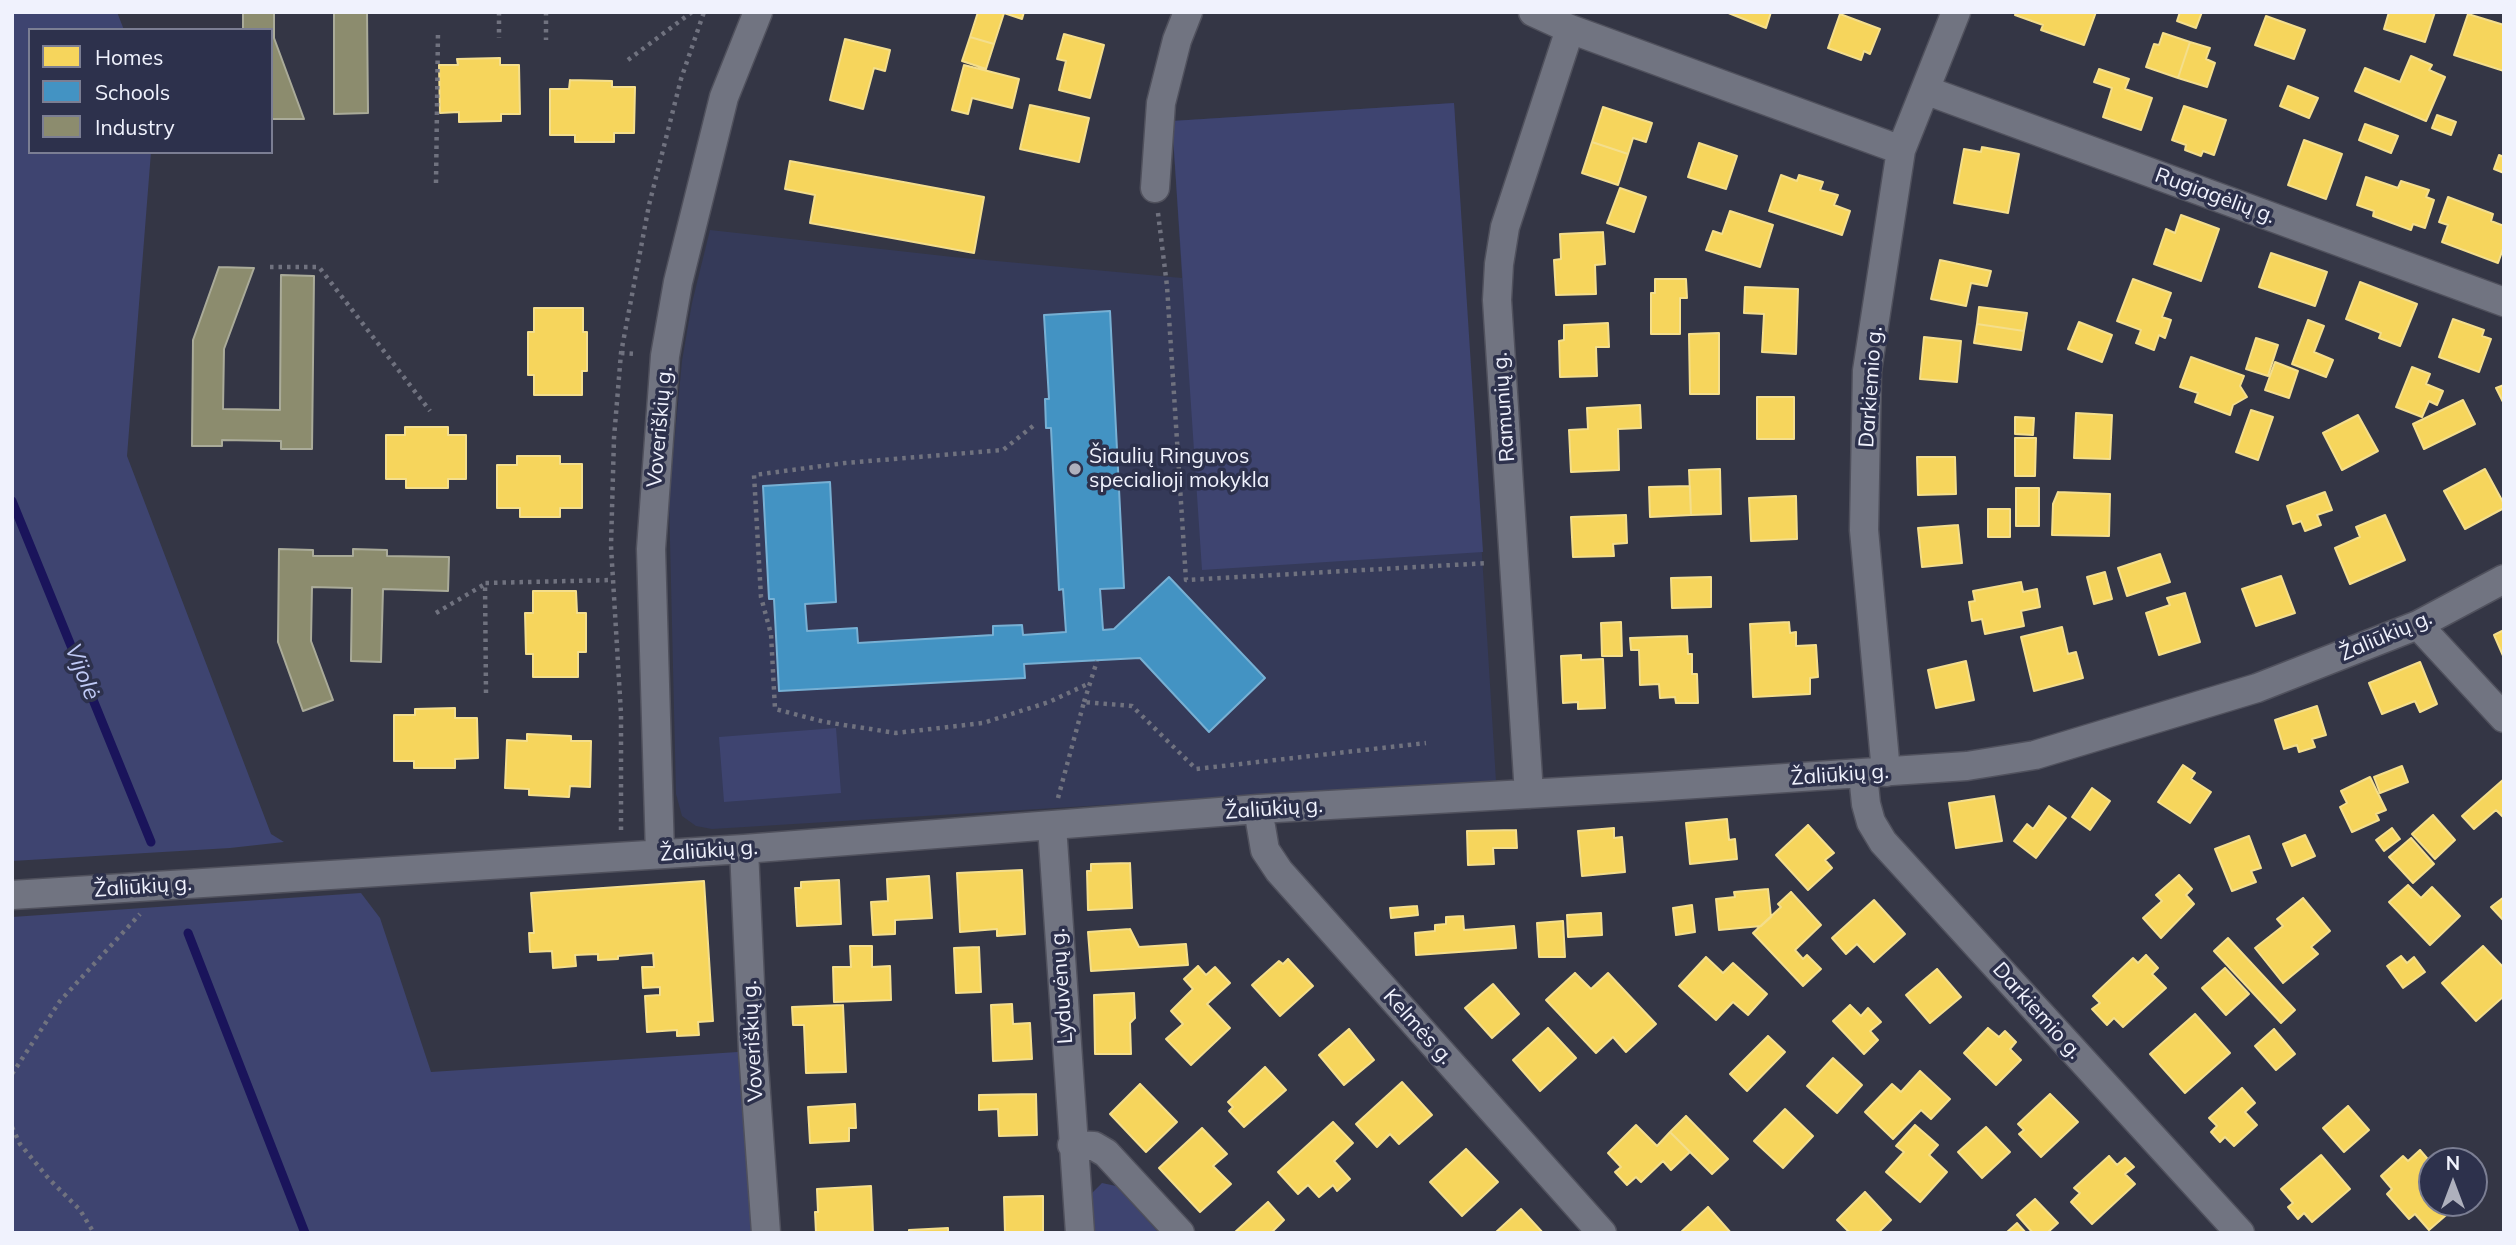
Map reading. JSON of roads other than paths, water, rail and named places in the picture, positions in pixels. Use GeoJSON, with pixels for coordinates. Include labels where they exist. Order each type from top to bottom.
{"type":"FeatureCollection","features":[{"type":"Feature","properties":{"kind":"street","name":"Voveriškių g."},"geometry":{"type":"LineString","coordinates":[[660,854],[651,549],[665,356],[678,282],[724,97],[758,12]]}},
{"type":"Feature","properties":{"kind":"street"},"geometry":{"type":"LineString","coordinates":[[1155,188],[1161,103],[1177,40],[1188,12]]}},
{"type":"Feature","properties":{"kind":"street"},"geometry":{"type":"LineString","coordinates":[[1533,12],[1570,29],[1901,150]]}},
{"type":"Feature","properties":{"kind":"street","name":"Darkiemio g."},"geometry":{"type":"LineString","coordinates":[[1956,12],[1901,150],[1867,372],[1864,530],[1875,773],[1866,804],[1871,822],[1883,842],[2240,1233]]}},
{"type":"Feature","properties":{"kind":"street","name":"Ramunių g."},"geometry":{"type":"LineString","coordinates":[[1529,794],[1497,300],[1505,227],[1570,29]]}},
{"type":"Feature","properties":{"kind":"street","name":"Rugiagėlių g."},"geometry":{"type":"LineString","coordinates":[[1926,90],[2504,302]]}},
{"type":"Feature","properties":{"kind":"street","name":"Žaliūkių g."},"geometry":{"type":"LineString","coordinates":[[12,895],[744,849],[1054,816],[1258,809],[1967,766],[2035,755],[2236,695],[2418,625],[2504,579]]}},
{"type":"Feature","properties":{"kind":"street"},"geometry":{"type":"LineString","coordinates":[[2418,625],[2504,718]]}},
{"type":"Feature","properties":{"kind":"street","name":"Kelmės g."},"geometry":{"type":"LineString","coordinates":[[1258,809],[1265,850],[1279,871],[1602,1233]]}},
{"type":"Feature","properties":{"kind":"street","name":"Lyduvėnų g."},"geometry":{"type":"LineString","coordinates":[[1054,816],[1072,1145],[1080,1233]]}},
{"type":"Feature","properties":{"kind":"street","name":"Voveriškių g."},"geometry":{"type":"LineString","coordinates":[[744,849],[753,1051],[766,1233]]}},
{"type":"Feature","properties":{"kind":"street"},"geometry":{"type":"LineString","coordinates":[[1072,1145],[1094,1146],[1106,1153],[1180,1233]]}},
{"type":"Feature","properties":{"kind":"waterway","name":"Vijolė"},"geometry":{"type":"LineString","coordinates":[[12,501],[151,842]]}},
{"type":"Feature","properties":{"kind":"waterway","name":"Vijolė"},"geometry":{"type":"LineString","coordinates":[[188,933],[305,1233]]}},
{"type":"Feature","properties":{"kind":"place","name":"Šiaulių Ringuvos specialioji mokykla"},"geometry":{"type":"Point","coordinates":[1075,469]}}]}
